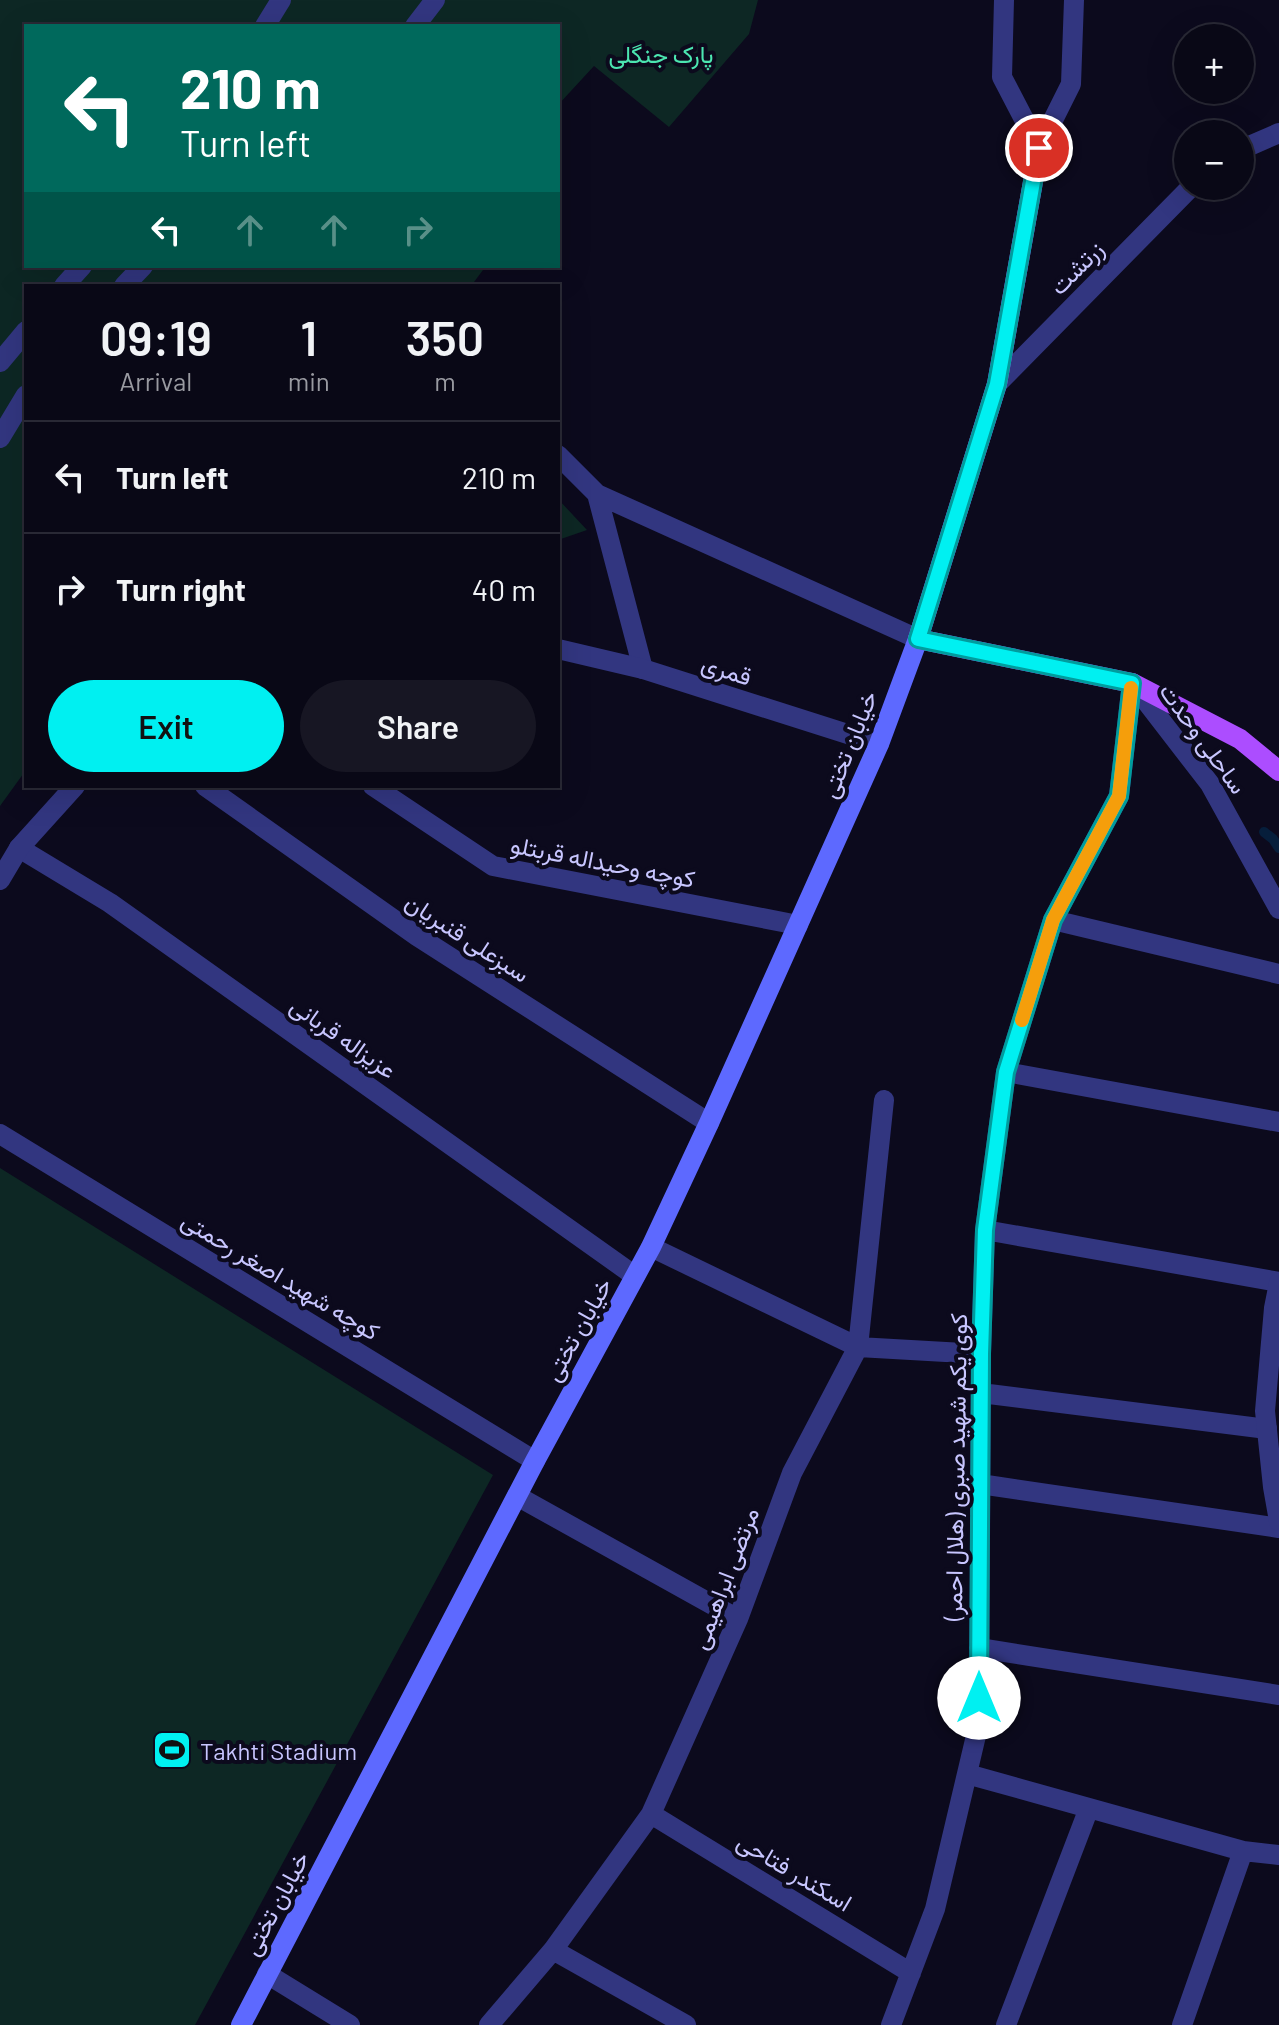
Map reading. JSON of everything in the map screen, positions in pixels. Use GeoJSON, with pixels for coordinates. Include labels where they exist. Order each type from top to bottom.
{"type":"FeatureCollection","features":[{"type":"Feature","properties":{"kind":"main road"},"geometry":{"type":"LineString","coordinates":[[1039,148],[997,384],[918,639],[1132,683],[1240,739],[1279,771]]}},
{"type":"Feature","properties":{"kind":"main road","name":"خیابان تختی"},"geometry":{"type":"LineString","coordinates":[[241,2025],[535,1461],[651,1247],[879,744],[918,639]]}},
{"type":"Feature","properties":{"kind":"street"},"geometry":{"type":"LineString","coordinates":[[266,24],[281,0]]}},
{"type":"Feature","properties":{"kind":"street"},"geometry":{"type":"LineString","coordinates":[[417,24],[435,0]]}},
{"type":"Feature","properties":{"kind":"street"},"geometry":{"type":"LineString","coordinates":[[1004,0],[1002,77],[1039,148]]}},
{"type":"Feature","properties":{"kind":"street"},"geometry":{"type":"LineString","coordinates":[[1039,148],[1071,84],[1074,0]]}},
{"type":"Feature","properties":{"kind":"street"},"geometry":{"type":"LineString","coordinates":[[1254,144],[1279,133]]}},
{"type":"Feature","properties":{"kind":"street","name":"زرتشت"},"geometry":{"type":"LineString","coordinates":[[997,384],[1178,200]]}},
{"type":"Feature","properties":{"kind":"street"},"geometry":{"type":"LineString","coordinates":[[66,284],[80,268]]}},
{"type":"Feature","properties":{"kind":"street"},"geometry":{"type":"LineString","coordinates":[[126,284],[141,268]]}},
{"type":"Feature","properties":{"kind":"street"},"geometry":{"type":"LineString","coordinates":[[0,362],[24,333]]}},
{"type":"Feature","properties":{"kind":"street"},"geometry":{"type":"LineString","coordinates":[[0,438],[24,398]]}},
{"type":"Feature","properties":{"kind":"street"},"geometry":{"type":"LineString","coordinates":[[560,457],[597,494],[918,639]]}},
{"type":"Feature","properties":{"kind":"street"},"geometry":{"type":"LineString","coordinates":[[597,494],[643,669]]}},
{"type":"Feature","properties":{"kind":"street","name":"قمری"},"geometry":{"type":"LineString","coordinates":[[560,649],[643,669],[879,744]]}},
{"type":"Feature","properties":{"kind":"street","name":"ساحلی وحدت"},"geometry":{"type":"LineString","coordinates":[[1132,683],[1210,784],[1279,909]]}},
{"type":"Feature","properties":{"kind":"street","name":"کوی یکم شهید صبری (هلال احمر)"},"geometry":{"type":"LineString","coordinates":[[891,2025],[935,1909],[979,1723],[981,1354],[985,1230],[1006,1072],[1053,920],[1119,796],[1132,683]]}},
{"type":"Feature","properties":{"kind":"street"},"geometry":{"type":"LineString","coordinates":[[0,880],[19,848],[73,788]]}},
{"type":"Feature","properties":{"kind":"street","name":"سبزعلی قنبریان"},"geometry":{"type":"LineString","coordinates":[[208,788],[417,936],[709,1123]]}},
{"type":"Feature","properties":{"kind":"street","name":"کوچه وحیداله قربتلو"},"geometry":{"type":"LineString","coordinates":[[376,788],[493,866],[798,925]]}},
{"type":"Feature","properties":{"kind":"street","name":"عزیزاله قربانی"},"geometry":{"type":"LineString","coordinates":[[19,848],[110,903],[635,1276]]}},
{"type":"Feature","properties":{"kind":"street"},"geometry":{"type":"LineString","coordinates":[[1053,920],[1279,974]]}},
{"type":"Feature","properties":{"kind":"street"},"geometry":{"type":"LineString","coordinates":[[1006,1072],[1279,1122]]}},
{"type":"Feature","properties":{"kind":"street","name":"مرتضی ابراهیمی"},"geometry":{"type":"LineString","coordinates":[[489,2025],[553,1950],[651,1814],[738,1619],[792,1473],[858,1347],[884,1100]]}},
{"type":"Feature","properties":{"kind":"street","name":"کوچه شهید اصغر رحمتی"},"geometry":{"type":"LineString","coordinates":[[0,1134],[535,1461]]}},
{"type":"Feature","properties":{"kind":"street"},"geometry":{"type":"LineString","coordinates":[[985,1230],[1279,1283],[1265,1411],[1279,1521]]}},
{"type":"Feature","properties":{"kind":"street"},"geometry":{"type":"LineString","coordinates":[[651,1247],[858,1347],[981,1354]]}},
{"type":"Feature","properties":{"kind":"street"},"geometry":{"type":"LineString","coordinates":[[981,1393],[1267,1429]]}},
{"type":"Feature","properties":{"kind":"street"},"geometry":{"type":"LineString","coordinates":[[980,1484],[1279,1528]]}},
{"type":"Feature","properties":{"kind":"street"},"geometry":{"type":"LineString","coordinates":[[517,1496],[738,1619]]}},
{"type":"Feature","properties":{"kind":"street"},"geometry":{"type":"LineString","coordinates":[[979,1648],[1279,1695]]}},
{"type":"Feature","properties":{"kind":"street"},"geometry":{"type":"LineString","coordinates":[[967,1774],[1243,1851],[1279,1855]]}},
{"type":"Feature","properties":{"kind":"street"},"geometry":{"type":"LineString","coordinates":[[1006,2025],[1089,1808]]}},
{"type":"Feature","properties":{"kind":"street","name":"اسکندر فتاحی"},"geometry":{"type":"LineString","coordinates":[[651,1814],[911,1973]]}},
{"type":"Feature","properties":{"kind":"street"},"geometry":{"type":"LineString","coordinates":[[1182,2025],[1243,1851]]}},
{"type":"Feature","properties":{"kind":"street"},"geometry":{"type":"LineString","coordinates":[[553,1950],[686,2025]]}},
{"type":"Feature","properties":{"kind":"street"},"geometry":{"type":"LineString","coordinates":[[267,1974],[350,2025]]}},
{"type":"Feature","properties":{"kind":"green space","name":"پارک جنگلی"},"geometry":{"type":"Polygon","coordinates":[[[0,0],[758,0],[749,34],[669,127],[594,66],[560,103],[560,24],[24,24],[24,268],[484,268],[472,284],[24,284],[24,773],[0,806],[0,0]]]}},
{"type":"Feature","properties":{"kind":"green space"},"geometry":{"type":"Polygon","coordinates":[[[560,501],[587,530],[560,539],[560,501]]]}},
{"type":"Feature","properties":{"kind":"green space","name":"Takhti Stadium"},"geometry":{"type":"Polygon","coordinates":[[[0,1168],[493,1475],[195,2025],[0,2025],[0,1168]]]}},
{"type":"Feature","properties":{"kind":"waterway"},"geometry":{"type":"LineString","coordinates":[[1264,832],[1279,848]]}},
{"type":"Feature","properties":{"kind":"slow traffic"},"geometry":{"type":"LineString","coordinates":[[1022,1020],[1053,920],[1119,796],[1131,688]]}},
{"type":"Feature","properties":{"kind":"place","name":"Takhti Stadium"},"geometry":{"type":"Point","coordinates":[172,1750]}},
{"type":"Feature","properties":{"kind":"route"},"geometry":{"type":"LineString","coordinates":[[979,1698],[981,1354],[985,1230],[1006,1072],[1053,920],[1119,796],[1132,683],[918,639],[997,384],[1039,148]]}}]}
